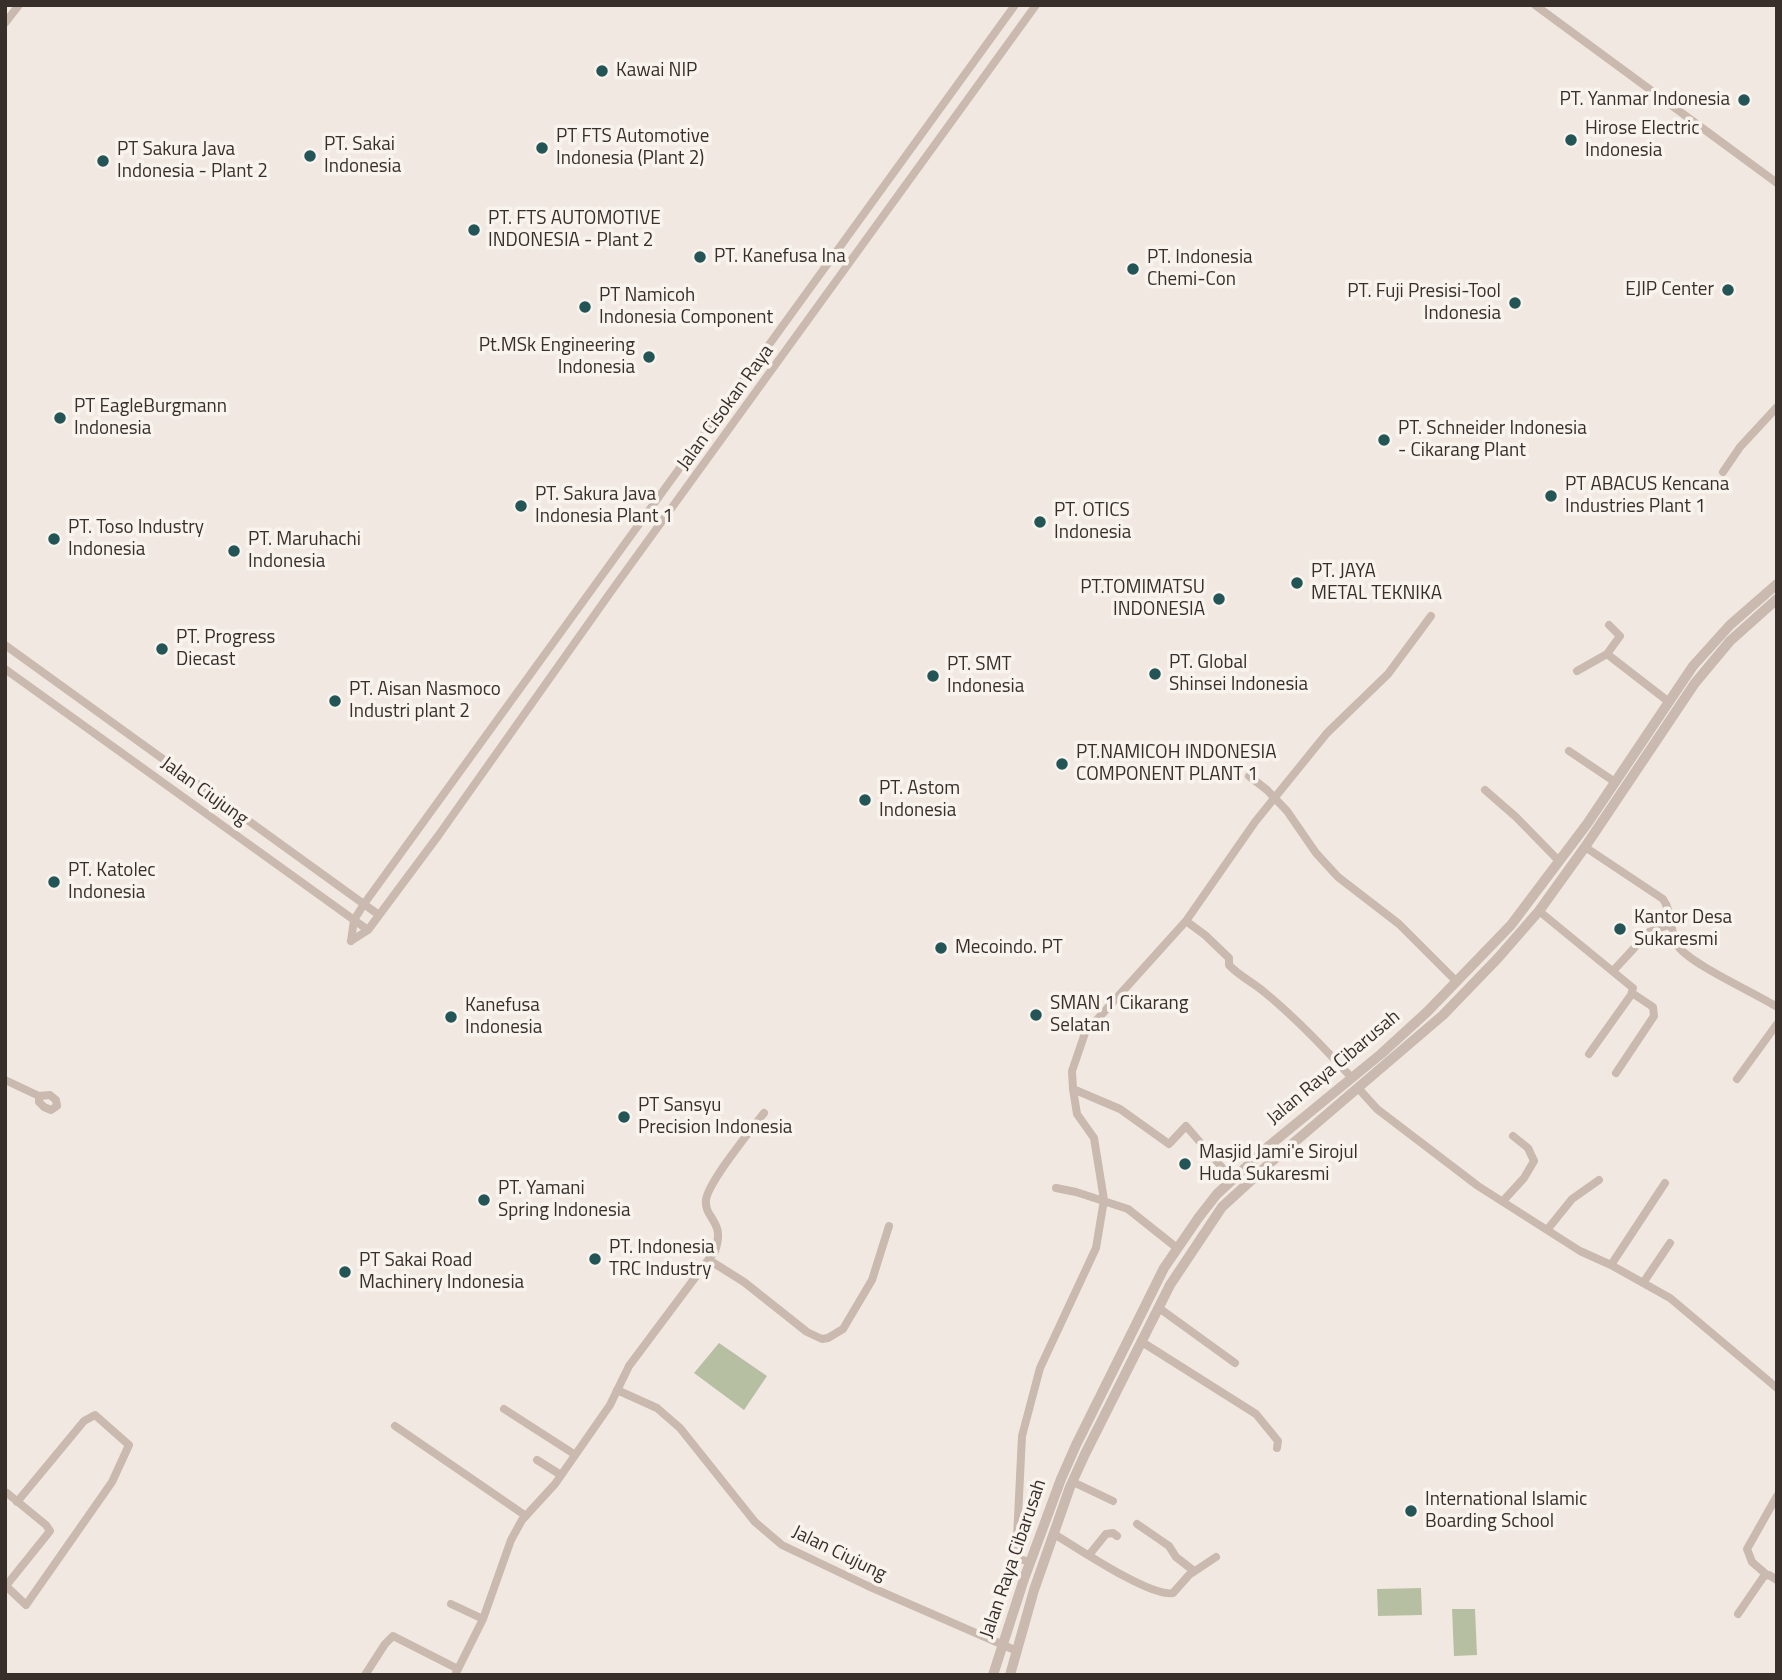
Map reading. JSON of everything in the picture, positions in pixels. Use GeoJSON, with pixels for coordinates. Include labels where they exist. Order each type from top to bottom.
{"type":"FeatureCollection","features":[{"type":"Feature","properties":{"kind":"street"},"geometry":{"type":"LineString","coordinates":[[5,23],[19,5]]}},
{"type":"Feature","properties":{"kind":"street","name":"Jalan Cisokan Raya"},"geometry":{"type":"LineString","coordinates":[[354,920],[1015,5]]}},
{"type":"Feature","properties":{"kind":"street","name":"Jalan Cisokan Raya"},"geometry":{"type":"LineString","coordinates":[[368,930],[1036,5]]}},
{"type":"Feature","properties":{"kind":"street"},"geometry":{"type":"LineString","coordinates":[[1535,5],[1777,183]]}},
{"type":"Feature","properties":{"kind":"street"},"geometry":{"type":"LineString","coordinates":[[1723,472],[1740,447],[1777,407]]}},
{"type":"Feature","properties":{"kind":"street","name":"Jalan Raya Cibarusah"},"geometry":{"type":"LineString","coordinates":[[1010,1675],[1034,1590],[1073,1482],[1119,1384],[1176,1275],[1196,1244],[1229,1200],[1443,1015],[1539,911],[1564,863],[1693,666],[1715,640],[1777,584]]}},
{"type":"Feature","properties":{"kind":"street","name":"Jalan Raya Cibarusah"},"geometry":{"type":"LineString","coordinates":[[993,1675],[1030,1562],[1076,1445],[1136,1322],[1185,1237],[1219,1192],[1270,1145],[1404,1034],[1511,925],[1564,863],[1585,848],[1695,683],[1730,641],[1777,599]]}},
{"type":"Feature","properties":{"kind":"street"},"geometry":{"type":"LineString","coordinates":[[1030,1562],[1016,1558],[1022,1436],[1040,1368],[1096,1248],[1104,1200],[1094,1138],[1077,1114],[1073,1089],[1072,1071],[1085,1033],[1186,921],[1245,835],[1275,797],[1327,733],[1388,674],[1431,616]]}},
{"type":"Feature","properties":{"kind":"street"},"geometry":{"type":"LineString","coordinates":[[1577,671],[1607,654],[1620,636],[1609,625]]}},
{"type":"Feature","properties":{"kind":"street"},"geometry":{"type":"LineString","coordinates":[[5,645],[379,915]]}},
{"type":"Feature","properties":{"kind":"street"},"geometry":{"type":"LineString","coordinates":[[1607,654],[1669,702]]}},
{"type":"Feature","properties":{"kind":"street","name":"Jalan Ciujung"},"geometry":{"type":"LineString","coordinates":[[5,669],[368,930]]}},
{"type":"Feature","properties":{"kind":"street"},"geometry":{"type":"LineString","coordinates":[[1569,751],[1615,782]]}},
{"type":"Feature","properties":{"kind":"street"},"geometry":{"type":"LineString","coordinates":[[1249,776],[1275,797],[1325,863],[1399,924],[1457,982]]}},
{"type":"Feature","properties":{"kind":"street"},"geometry":{"type":"LineString","coordinates":[[1485,790],[1564,863]]}},
{"type":"Feature","properties":{"kind":"street"},"geometry":{"type":"LineString","coordinates":[[1585,848],[1663,899],[1680,949],[1708,969],[1777,1007]]}},
{"type":"Feature","properties":{"kind":"street"},"geometry":{"type":"LineString","coordinates":[[1539,911],[1633,988],[1590,1054]]}},
{"type":"Feature","properties":{"kind":"street"},"geometry":{"type":"LineString","coordinates":[[354,920],[351,941],[368,930]]}},
{"type":"Feature","properties":{"kind":"street"},"geometry":{"type":"LineString","coordinates":[[1186,921],[1229,957],[1229,965],[1233,970],[1263,991],[1318,1041],[1352,1078]]}},
{"type":"Feature","properties":{"kind":"street"},"geometry":{"type":"LineString","coordinates":[[1613,971],[1648,932],[1671,924]]}},
{"type":"Feature","properties":{"kind":"street"},"geometry":{"type":"LineString","coordinates":[[1616,1073],[1654,1016],[1653,1007],[1632,993]]}},
{"type":"Feature","properties":{"kind":"street"},"geometry":{"type":"LineString","coordinates":[[1737,1079],[1777,1024]]}},
{"type":"Feature","properties":{"kind":"street"},"geometry":{"type":"LineString","coordinates":[[5,1080],[39,1096]]}},
{"type":"Feature","properties":{"kind":"street"},"geometry":{"type":"LineString","coordinates":[[1359,1088],[1377,1109],[1460,1174],[1580,1251],[1611,1265],[1680,1306],[1776,1385]]}},
{"type":"Feature","properties":{"kind":"street"},"geometry":{"type":"LineString","coordinates":[[1073,1089],[1120,1108],[1169,1144],[1186,1126],[1232,1180]]}},
{"type":"Feature","properties":{"kind":"street"},"geometry":{"type":"LineString","coordinates":[[365,1675],[393,1636],[457,1672],[483,1619],[511,1540],[610,1405],[629,1366],[709,1260],[718,1244],[719,1232],[706,1204],[706,1197],[717,1177],[764,1113]]}},
{"type":"Feature","properties":{"kind":"street"},"geometry":{"type":"LineString","coordinates":[[1503,1201],[1524,1178],[1534,1161],[1528,1148],[1513,1136]]}},
{"type":"Feature","properties":{"kind":"street"},"geometry":{"type":"LineString","coordinates":[[1547,1230],[1572,1199],[1599,1180]]}},
{"type":"Feature","properties":{"kind":"street"},"geometry":{"type":"LineString","coordinates":[[1611,1265],[1665,1184]]}},
{"type":"Feature","properties":{"kind":"street"},"geometry":{"type":"LineString","coordinates":[[1056,1188],[1104,1200],[1134,1213],[1177,1248]]}},
{"type":"Feature","properties":{"kind":"street"},"geometry":{"type":"LineString","coordinates":[[1219,1192],[1229,1200]]}},
{"type":"Feature","properties":{"kind":"street"},"geometry":{"type":"LineString","coordinates":[[709,1260],[744,1282],[807,1332],[822,1339],[828,1338],[843,1329],[872,1280],[889,1226]]}},
{"type":"Feature","properties":{"kind":"street"},"geometry":{"type":"LineString","coordinates":[[1185,1237],[1196,1244]]}},
{"type":"Feature","properties":{"kind":"street"},"geometry":{"type":"LineString","coordinates":[[1643,1283],[1670,1243]]}},
{"type":"Feature","properties":{"kind":"street"},"geometry":{"type":"LineString","coordinates":[[1159,1308],[1236,1363]]}},
{"type":"Feature","properties":{"kind":"street"},"geometry":{"type":"LineString","coordinates":[[1142,1342],[1256,1414],[1278,1441],[1278,1448]]}},
{"type":"Feature","properties":{"kind":"street","name":"Jalan Ciujung"},"geometry":{"type":"LineString","coordinates":[[617,1390],[657,1408],[680,1429],[755,1522],[782,1545],[1017,1651]]}},
{"type":"Feature","properties":{"kind":"street"},"geometry":{"type":"LineString","coordinates":[[505,1409],[574,1454]]}},
{"type":"Feature","properties":{"kind":"street"},"geometry":{"type":"LineString","coordinates":[[7,1493],[17,1502],[46,1525],[50,1531],[6,1587],[26,1605],[112,1482],[129,1446],[95,1415],[84,1421],[17,1502]]}},
{"type":"Feature","properties":{"kind":"street"},"geometry":{"type":"LineString","coordinates":[[395,1426],[526,1516]]}},
{"type":"Feature","properties":{"kind":"street"},"geometry":{"type":"LineString","coordinates":[[537,1460],[561,1475]]}},
{"type":"Feature","properties":{"kind":"street"},"geometry":{"type":"LineString","coordinates":[[1073,1482],[1113,1501]]}},
{"type":"Feature","properties":{"kind":"street"},"geometry":{"type":"LineString","coordinates":[[1777,1496],[1747,1549],[1752,1562],[1777,1580]]}},
{"type":"Feature","properties":{"kind":"street"},"geometry":{"type":"LineString","coordinates":[[1137,1524],[1169,1546],[1176,1557],[1194,1571]]}},
{"type":"Feature","properties":{"kind":"street"},"geometry":{"type":"LineString","coordinates":[[1089,1555],[1103,1536],[1108,1533],[1117,1536]]}},
{"type":"Feature","properties":{"kind":"street"},"geometry":{"type":"LineString","coordinates":[[1054,1534],[1127,1577],[1164,1593],[1173,1593],[1194,1571],[1216,1558]]}},
{"type":"Feature","properties":{"kind":"street"},"geometry":{"type":"LineString","coordinates":[[1738,1614],[1760,1579],[1767,1575]]}},
{"type":"Feature","properties":{"kind":"street"},"geometry":{"type":"LineString","coordinates":[[451,1604],[483,1619]]}},
{"type":"Feature","properties":{"kind":"green space"},"geometry":{"type":"Polygon","coordinates":[[[719,1343],[767,1376],[744,1410],[694,1373],[719,1343]]]}},
{"type":"Feature","properties":{"kind":"green space"},"geometry":{"type":"Polygon","coordinates":[[[1421,1588],[1422,1615],[1378,1616],[1377,1589],[1421,1588]]]}},
{"type":"Feature","properties":{"kind":"green space"},"geometry":{"type":"Polygon","coordinates":[[[1452,1609],[1475,1609],[1477,1655],[1454,1656],[1452,1609]]]}},
{"type":"Feature","properties":{"kind":"place","name":"Kawai NIP"},"geometry":{"type":"Point","coordinates":[602,71]}},
{"type":"Feature","properties":{"kind":"place","name":"PT. Yanmar Indonesia"},"geometry":{"type":"Point","coordinates":[1744,100]}},
{"type":"Feature","properties":{"kind":"place","name":"Hirose Electric Indonesia"},"geometry":{"type":"Point","coordinates":[1571,140]}},
{"type":"Feature","properties":{"kind":"place","name":"PT FTS Automotive Indonesia (Plant 2)"},"geometry":{"type":"Point","coordinates":[542,148]}},
{"type":"Feature","properties":{"kind":"place","name":"PT. Sakai Indonesia"},"geometry":{"type":"Point","coordinates":[310,156]}},
{"type":"Feature","properties":{"kind":"place","name":"PT Sakura Java Indonesia - Plant 2"},"geometry":{"type":"Point","coordinates":[103,161]}},
{"type":"Feature","properties":{"kind":"place","name":"PT. FTS AUTOMOTIVE INDONESIA - Plant 2"},"geometry":{"type":"Point","coordinates":[474,230]}},
{"type":"Feature","properties":{"kind":"place","name":"PT. Kanefusa Ina"},"geometry":{"type":"Point","coordinates":[700,257]}},
{"type":"Feature","properties":{"kind":"place","name":"PT. Indonesia Chemi-Con"},"geometry":{"type":"Point","coordinates":[1133,269]}},
{"type":"Feature","properties":{"kind":"place","name":"EJIP Center"},"geometry":{"type":"Point","coordinates":[1728,290]}},
{"type":"Feature","properties":{"kind":"place","name":"PT. Fuji Presisi-Tool Indonesia"},"geometry":{"type":"Point","coordinates":[1515,303]}},
{"type":"Feature","properties":{"kind":"place","name":"PT Namicoh Indonesia Component"},"geometry":{"type":"Point","coordinates":[585,307]}},
{"type":"Feature","properties":{"kind":"place","name":"Pt.MSk Engineering Indonesia"},"geometry":{"type":"Point","coordinates":[649,357]}},
{"type":"Feature","properties":{"kind":"place","name":"PT EagleBurgmann Indonesia"},"geometry":{"type":"Point","coordinates":[60,418]}},
{"type":"Feature","properties":{"kind":"place","name":"PT. Schneider Indonesia - Cikarang Plant"},"geometry":{"type":"Point","coordinates":[1384,440]}},
{"type":"Feature","properties":{"kind":"place","name":"PT ABACUS Kencana Industries Plant 1"},"geometry":{"type":"Point","coordinates":[1551,496]}},
{"type":"Feature","properties":{"kind":"place","name":"PT. Sakura Java Indonesia Plant 1"},"geometry":{"type":"Point","coordinates":[521,506]}},
{"type":"Feature","properties":{"kind":"place","name":"PT. OTICS Indonesia"},"geometry":{"type":"Point","coordinates":[1040,522]}},
{"type":"Feature","properties":{"kind":"place","name":"PT. Toso Industry Indonesia"},"geometry":{"type":"Point","coordinates":[54,539]}},
{"type":"Feature","properties":{"kind":"place","name":"PT. Maruhachi Indonesia"},"geometry":{"type":"Point","coordinates":[234,551]}},
{"type":"Feature","properties":{"kind":"place","name":"PT. JAYA METAL TEKNIKA"},"geometry":{"type":"Point","coordinates":[1297,583]}},
{"type":"Feature","properties":{"kind":"place","name":"PT.TOMIMATSU INDONESIA"},"geometry":{"type":"Point","coordinates":[1219,599]}},
{"type":"Feature","properties":{"kind":"place","name":"PT. Progress Diecast"},"geometry":{"type":"Point","coordinates":[162,649]}},
{"type":"Feature","properties":{"kind":"place","name":"PT. Global Shinsei Indonesia"},"geometry":{"type":"Point","coordinates":[1155,674]}},
{"type":"Feature","properties":{"kind":"place","name":"PT. SMT Indonesia"},"geometry":{"type":"Point","coordinates":[933,676]}},
{"type":"Feature","properties":{"kind":"place","name":"PT. Aisan Nasmoco Industri plant 2"},"geometry":{"type":"Point","coordinates":[335,701]}},
{"type":"Feature","properties":{"kind":"place","name":"PT.NAMICOH INDONESIA COMPONENT PLANT 1"},"geometry":{"type":"Point","coordinates":[1062,764]}},
{"type":"Feature","properties":{"kind":"place","name":"PT. Astom Indonesia"},"geometry":{"type":"Point","coordinates":[865,800]}},
{"type":"Feature","properties":{"kind":"place","name":"PT. Katolec Indonesia"},"geometry":{"type":"Point","coordinates":[54,882]}},
{"type":"Feature","properties":{"kind":"place","name":"Kantor Desa Sukaresmi"},"geometry":{"type":"Point","coordinates":[1620,929]}},
{"type":"Feature","properties":{"kind":"place","name":"Mecoindo. PT"},"geometry":{"type":"Point","coordinates":[941,948]}},
{"type":"Feature","properties":{"kind":"place","name":"SMAN 1 Cikarang Selatan"},"geometry":{"type":"Point","coordinates":[1036,1015]}},
{"type":"Feature","properties":{"kind":"place","name":"Kanefusa Indonesia"},"geometry":{"type":"Point","coordinates":[451,1017]}},
{"type":"Feature","properties":{"kind":"place","name":"PT Sansyu Precision Indonesia"},"geometry":{"type":"Point","coordinates":[624,1117]}},
{"type":"Feature","properties":{"kind":"place","name":"Masjid Jami'e Sirojul Huda Sukaresmi"},"geometry":{"type":"Point","coordinates":[1185,1164]}},
{"type":"Feature","properties":{"kind":"place","name":"PT. Yamani Spring Indonesia"},"geometry":{"type":"Point","coordinates":[484,1200]}},
{"type":"Feature","properties":{"kind":"place","name":"PT. Indonesia TRC Industry"},"geometry":{"type":"Point","coordinates":[595,1259]}},
{"type":"Feature","properties":{"kind":"place","name":"PT Sakai Road Machinery Indonesia"},"geometry":{"type":"Point","coordinates":[345,1272]}},
{"type":"Feature","properties":{"kind":"place","name":"International Islamic Boarding School"},"geometry":{"type":"Point","coordinates":[1411,1511]}}]}
